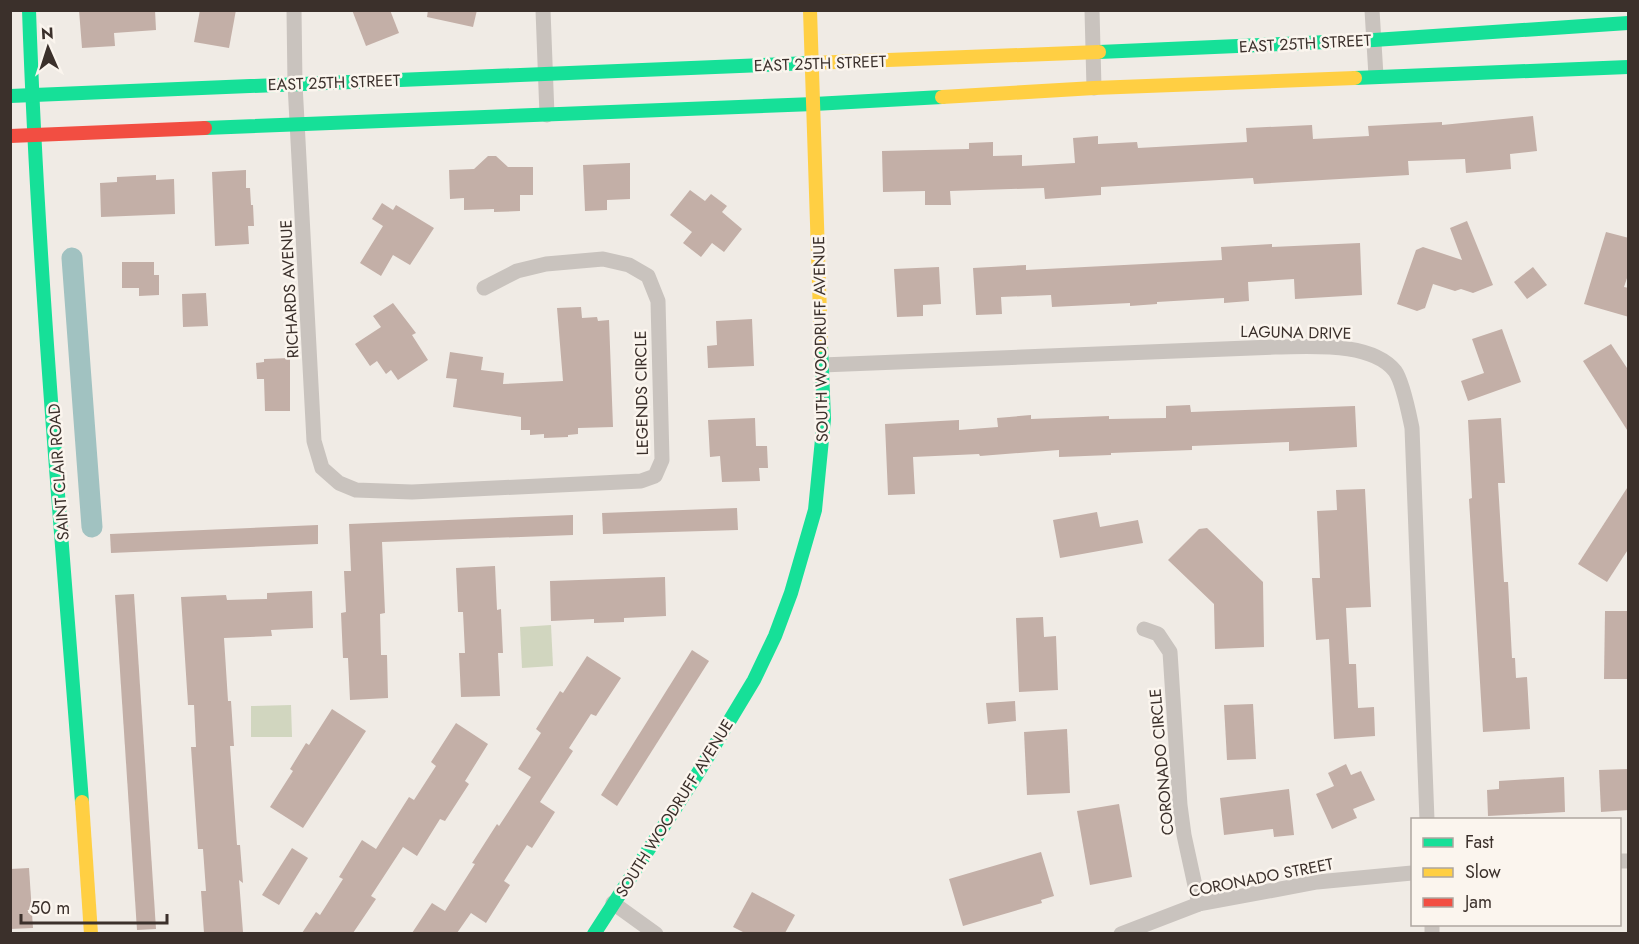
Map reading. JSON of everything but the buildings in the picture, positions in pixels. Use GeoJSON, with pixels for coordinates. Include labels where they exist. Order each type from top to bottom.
{"type":"FeatureCollection","features":[{"type":"Feature","properties":{"kind":"street","name":"SAINT CLAIR ROAD"},"geometry":{"type":"LineString","coordinates":[[29,10],[32,95],[91,933]]}},
{"type":"Feature","properties":{"kind":"street","name":"RICHARDS AVENUE"},"geometry":{"type":"LineString","coordinates":[[294,10],[295,84],[299,124],[314,441],[322,468],[339,483],[356,490],[412,492]]}},
{"type":"Feature","properties":{"kind":"street"},"geometry":{"type":"LineString","coordinates":[[543,10],[547,115]]}},
{"type":"Feature","properties":{"kind":"street","name":"SOUTH WOODRUFF AVENUE"},"geometry":{"type":"LineString","coordinates":[[594,933],[698,773],[754,680],[775,636],[791,593],[815,510],[824,419],[810,10]]}},
{"type":"Feature","properties":{"kind":"street"},"geometry":{"type":"LineString","coordinates":[[1092,10],[1094,88]]}},
{"type":"Feature","properties":{"kind":"street"},"geometry":{"type":"LineString","coordinates":[[1372,10],[1376,76]]}},
{"type":"Feature","properties":{"kind":"street","name":"EAST 25TH STREET"},"geometry":{"type":"LineString","coordinates":[[10,96],[1374,40],[1629,24]]}},
{"type":"Feature","properties":{"kind":"street"},"geometry":{"type":"LineString","coordinates":[[10,136],[814,104],[1094,88],[1629,67]]}},
{"type":"Feature","properties":{"kind":"street","name":"LEGENDS CIRCLE"},"geometry":{"type":"LineString","coordinates":[[412,492],[642,481],[655,476],[662,460],[658,301],[648,276],[629,265],[603,259],[546,264],[516,271],[484,288]]}},
{"type":"Feature","properties":{"kind":"street","name":"LAGUNA DRIVE"},"geometry":{"type":"LineString","coordinates":[[822,365],[1275,347],[1330,347],[1372,353],[1395,371],[1406,399],[1412,428],[1427,818]]}},
{"type":"Feature","properties":{"kind":"street","name":"CORONADO CIRCLE"},"geometry":{"type":"LineString","coordinates":[[1144,629],[1158,634],[1170,652],[1180,805],[1199,904]]}},
{"type":"Feature","properties":{"kind":"street","name":"CORONADO STREET"},"geometry":{"type":"LineString","coordinates":[[1121,933],[1199,904],[1317,882],[1411,873]]}},
{"type":"Feature","properties":{"kind":"street"},"geometry":{"type":"LineString","coordinates":[[614,903],[656,933]]}},
{"type":"Feature","properties":{"kind":"green space"},"geometry":{"type":"Polygon","coordinates":[[[551,625],[553,666],[522,668],[520,627],[551,625]]]}},
{"type":"Feature","properties":{"kind":"green space"},"geometry":{"type":"Polygon","coordinates":[[[291,705],[292,737],[251,737],[251,706],[291,705]]]}},
{"type":"Feature","properties":{"kind":"waterway"},"geometry":{"type":"LineString","coordinates":[[72,258],[92,527]]}},
{"type":"Feature","properties":{"kind":"traffic: fast"},"geometry":{"type":"LineString","coordinates":[[29,10],[44,307],[82,802]]}},
{"type":"Feature","properties":{"kind":"traffic: fast"},"geometry":{"type":"LineString","coordinates":[[1099,52],[1374,40],[1628,23]]}},
{"type":"Feature","properties":{"kind":"traffic: fast"},"geometry":{"type":"LineString","coordinates":[[10,96],[810,63]]}},
{"type":"Feature","properties":{"kind":"traffic: fast"},"geometry":{"type":"LineString","coordinates":[[1355,78],[1628,67]]}},
{"type":"Feature","properties":{"kind":"traffic: fast"},"geometry":{"type":"LineString","coordinates":[[205,128],[942,97]]}},
{"type":"Feature","properties":{"kind":"traffic: fast"},"geometry":{"type":"LineString","coordinates":[[594,934],[698,773],[754,680],[775,636],[791,593],[815,510],[824,419],[821,345]]}},
{"type":"Feature","properties":{"kind":"traffic: slow"},"geometry":{"type":"LineString","coordinates":[[810,10],[821,345]]}},
{"type":"Feature","properties":{"kind":"traffic: slow"},"geometry":{"type":"LineString","coordinates":[[810,63],[1099,52]]}},
{"type":"Feature","properties":{"kind":"traffic: slow"},"geometry":{"type":"LineString","coordinates":[[942,97],[1094,88],[1355,78]]}},
{"type":"Feature","properties":{"kind":"traffic: slow"},"geometry":{"type":"LineString","coordinates":[[82,802],[91,934]]}},
{"type":"Feature","properties":{"kind":"traffic: jam"},"geometry":{"type":"LineString","coordinates":[[10,136],[205,128]]}}]}
